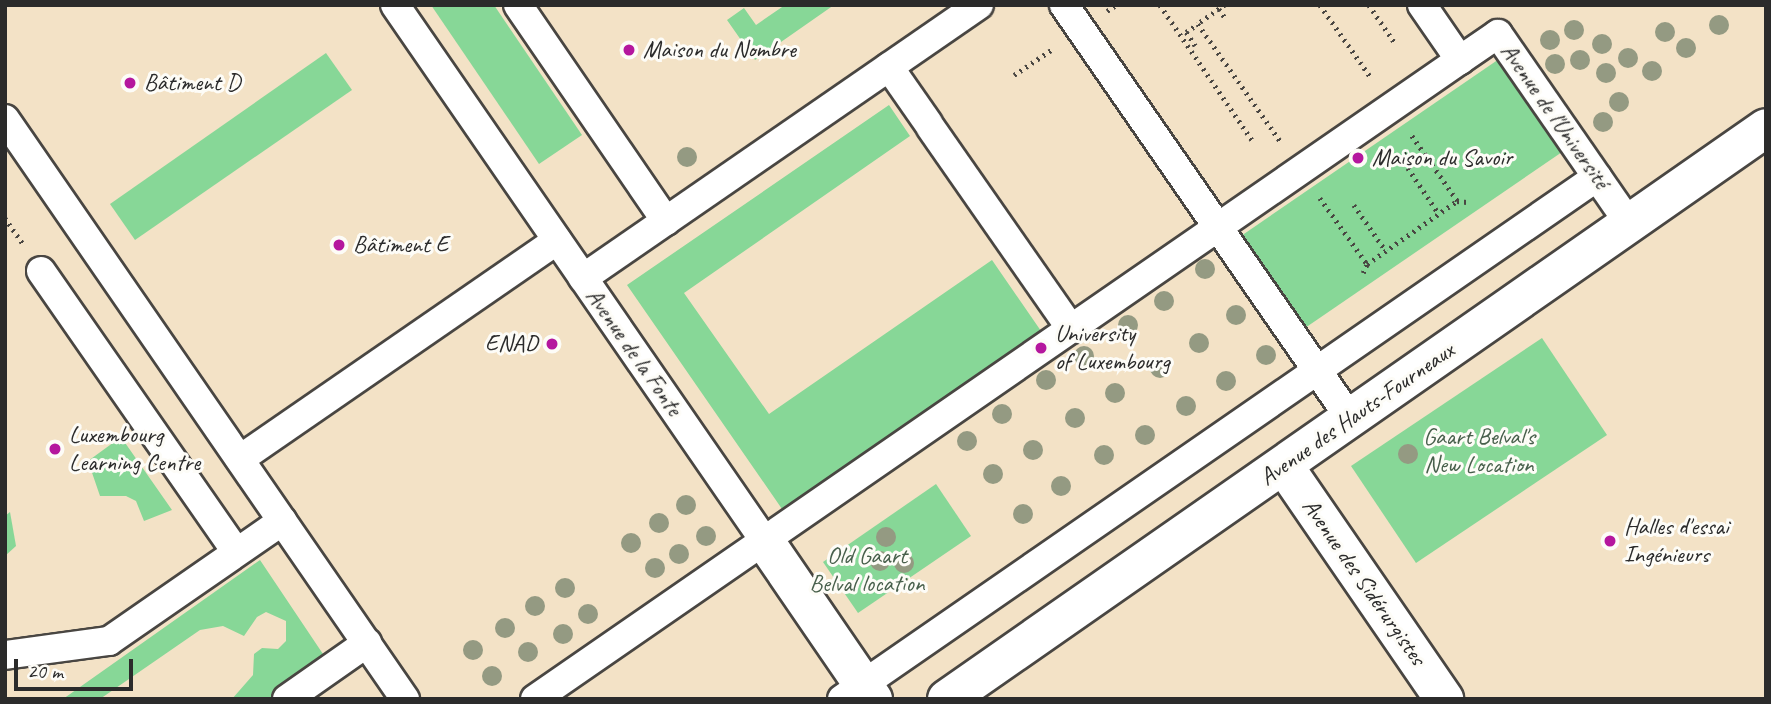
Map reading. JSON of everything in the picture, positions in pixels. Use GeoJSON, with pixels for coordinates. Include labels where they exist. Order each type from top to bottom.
{"type":"FeatureCollection","features":[{"type":"Feature","properties":{"kind":"street","name":"Avenue de la Fonte"},"geometry":{"type":"LineString","coordinates":[[395,5],[764,540],[859,694]]}},
{"type":"Feature","properties":{"kind":"street"},"geometry":{"type":"LineString","coordinates":[[518,5],[666,221]]}},
{"type":"Feature","properties":{"kind":"street"},"geometry":{"type":"LineString","coordinates":[[583,278],[979,5]]}},
{"type":"Feature","properties":{"kind":"street"},"geometry":{"type":"LineString","coordinates":[[1064,5],[1350,418]]}},
{"type":"Feature","properties":{"kind":"street","name":"Avenue de l'Université"},"geometry":{"type":"LineString","coordinates":[[1422,5],[1460,60],[1498,34],[1629,222]]}},
{"type":"Feature","properties":{"kind":"street"},"geometry":{"type":"LineString","coordinates":[[535,699],[1460,60]]}},
{"type":"Feature","properties":{"kind":"street"},"geometry":{"type":"LineString","coordinates":[[889,67],[1071,329]]}},
{"type":"Feature","properties":{"kind":"street"},"geometry":{"type":"LineString","coordinates":[[5,119],[405,699]]}},
{"type":"Feature","properties":{"kind":"street","name":"Avenue des Hauts-Fourneaux"},"geometry":{"type":"LineString","coordinates":[[947,699],[1766,128]]}},
{"type":"Feature","properties":{"kind":"street"},"geometry":{"type":"LineString","coordinates":[[859,694],[1597,177]]}},
{"type":"Feature","properties":{"kind":"street"},"geometry":{"type":"LineString","coordinates":[[240,459],[557,240]]}},
{"type":"Feature","properties":{"kind":"street"},"geometry":{"type":"LineString","coordinates":[[41,271],[236,552]]}},
{"type":"Feature","properties":{"kind":"street","name":"Avenue des Sidérurgistes"},"geometry":{"type":"LineString","coordinates":[[1283,466],[1444,699]]}},
{"type":"Feature","properties":{"kind":"street"},"geometry":{"type":"LineString","coordinates":[[5,654],[109,641],[282,521]]}},
{"type":"Feature","properties":{"kind":"street"},"geometry":{"type":"LineString","coordinates":[[287,699],[367,643]]}},
{"type":"Feature","properties":{"kind":"path"},"geometry":{"type":"LineString","coordinates":[[1160,5],[1254,143]]}},
{"type":"Feature","properties":{"kind":"path"},"geometry":{"type":"LineString","coordinates":[[1369,5],[1395,43]]}},
{"type":"Feature","properties":{"kind":"path"},"geometry":{"type":"LineString","coordinates":[[1219,9],[1226,19]]}},
{"type":"Feature","properties":{"kind":"path"},"geometry":{"type":"LineString","coordinates":[[1195,46],[1186,32],[1198,24]]}},
{"type":"Feature","properties":{"kind":"path"},"geometry":{"type":"LineString","coordinates":[[1408,168],[1439,214]]}},
{"type":"Feature","properties":{"kind":"path"},"geometry":{"type":"LineString","coordinates":[[1457,201],[1466,202]]}},
{"type":"Feature","properties":{"kind":"path"},"geometry":{"type":"LineString","coordinates":[[1354,205],[1386,251]]}},
{"type":"Feature","properties":{"kind":"path"},"geometry":{"type":"LineString","coordinates":[[1363,273],[1367,264]]}},
{"type":"Feature","properties":{"kind":"green space"},"geometry":{"type":"Polygon","coordinates":[[[431,5],[494,5],[582,135],[539,164],[431,5]]]}},
{"type":"Feature","properties":{"kind":"green space"},"geometry":{"type":"Polygon","coordinates":[[[785,5],[834,5],[755,60],[727,20],[744,8],[756,25],[785,5]]]}},
{"type":"Feature","properties":{"kind":"green space"},"geometry":{"type":"Polygon","coordinates":[[[326,53],[352,90],[135,240],[110,204],[326,53]]]}},
{"type":"Feature","properties":{"kind":"green space"},"geometry":{"type":"Polygon","coordinates":[[[1502,57],[1565,150],[1305,328],[1241,236],[1502,57]]]}},
{"type":"Feature","properties":{"kind":"green space"},"geometry":{"type":"Polygon","coordinates":[[[889,105],[910,136],[684,293],[769,414],[992,260],[1041,331],[782,509],[627,285],[889,105]]]}},
{"type":"Feature","properties":{"kind":"green space","name":"Gaart Belval's New Location"},"geometry":{"type":"Polygon","coordinates":[[[1542,338],[1607,435],[1416,563],[1351,466],[1542,338]]]}},
{"type":"Feature","properties":{"kind":"green space"},"geometry":{"type":"Polygon","coordinates":[[[121,437],[172,510],[144,521],[136,501],[126,496],[100,496],[88,461],[121,437]]]}},
{"type":"Feature","properties":{"kind":"green space","name":"Old Gaart Belval location"},"geometry":{"type":"Polygon","coordinates":[[[936,484],[971,536],[858,613],[823,562],[936,484]]]}},
{"type":"Feature","properties":{"kind":"green space"},"geometry":{"type":"Polygon","coordinates":[[[10,512],[16,546],[5,556],[5,516],[10,512]]]}},
{"type":"Feature","properties":{"kind":"green space"},"geometry":{"type":"Polygon","coordinates":[[[260,560],[327,660],[272,699],[232,699],[253,675],[254,654],[262,648],[278,649],[286,641],[286,621],[266,612],[257,617],[244,636],[223,626],[200,630],[100,699],[63,699],[260,560]]]}},
{"type":"Feature","properties":{"kind":"place","name":"Maison du Nombre"},"geometry":{"type":"Point","coordinates":[629,50]}},
{"type":"Feature","properties":{"kind":"place","name":"Bâtiment D"},"geometry":{"type":"Point","coordinates":[130,83]}},
{"type":"Feature","properties":{"kind":"place","name":"Maison du Savoir"},"geometry":{"type":"Point","coordinates":[1358,158]}},
{"type":"Feature","properties":{"kind":"place","name":"Bâtiment E"},"geometry":{"type":"Point","coordinates":[339,245]}},
{"type":"Feature","properties":{"kind":"place","name":"ENAD"},"geometry":{"type":"Point","coordinates":[552,344]}},
{"type":"Feature","properties":{"kind":"place","name":"University of Luxembourg"},"geometry":{"type":"Point","coordinates":[1041,348]}},
{"type":"Feature","properties":{"kind":"place","name":"Luxembourg Learning Centre"},"geometry":{"type":"Point","coordinates":[55,449]}},
{"type":"Feature","properties":{"kind":"place","name":"Halles d'essai Ingénieurs"},"geometry":{"type":"Point","coordinates":[1610,541]}}]}
